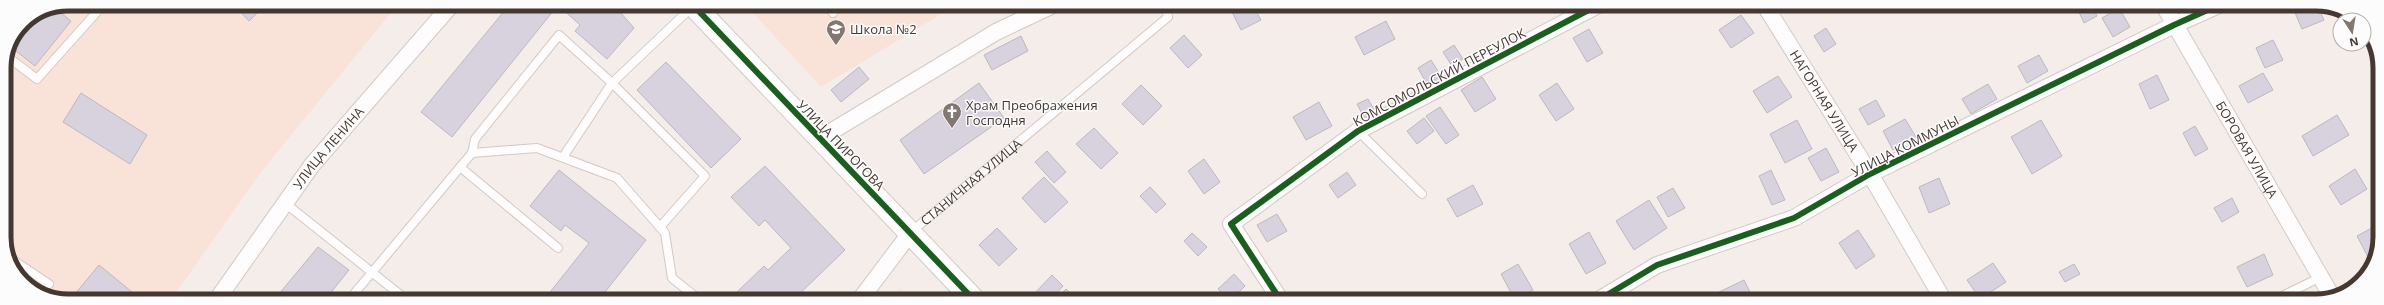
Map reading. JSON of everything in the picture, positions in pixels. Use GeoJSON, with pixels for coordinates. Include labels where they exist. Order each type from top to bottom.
{"type":"FeatureCollection","features":[{"type":"Feature","properties":{"kind":"street","name":"УЛИЦА ЛЕНИНА"},"geometry":{"type":"LineString","coordinates":[[220,294],[312,165],[446,11]]}},
{"type":"Feature","properties":{"kind":"street","name":"УЛИЦА ПИРОГОВА"},"geometry":{"type":"LineString","coordinates":[[698,11],[819,139],[911,232],[969,294]]}},
{"type":"Feature","properties":{"kind":"street"},"geometry":{"type":"LineString","coordinates":[[819,139],[996,32],[1040,11]]}},
{"type":"Feature","properties":{"kind":"street","name":"КОМСОМОЛЬСКИЙ ПЕРЕУЛОК"},"geometry":{"type":"LineString","coordinates":[[1276,294],[1231,224],[1358,131],[1587,11]]}},
{"type":"Feature","properties":{"kind":"street","name":"НАГОРНАЯ УЛИЦА"},"geometry":{"type":"LineString","coordinates":[[1768,11],[1870,174],[1940,294]]}},
{"type":"Feature","properties":{"kind":"street","name":"БОРОВАЯ УЛИЦА"},"geometry":{"type":"LineString","coordinates":[[2167,11],[2329,292]]}},
{"type":"Feature","properties":{"kind":"street","name":"УЛИЦА КОММУНЫ"},"geometry":{"type":"LineString","coordinates":[[1609,294],[1657,265],[1794,218],[1870,174],[2205,11]]}},
{"type":"Feature","properties":{"kind":"street"},"geometry":{"type":"LineString","coordinates":[[863,294],[911,232]]}},
{"type":"Feature","properties":{"kind":"lane"},"geometry":{"type":"LineString","coordinates":[[12,60],[37,79],[98,11]]}},
{"type":"Feature","properties":{"kind":"lane"},"geometry":{"type":"LineString","coordinates":[[563,157],[612,83],[686,11]]}},
{"type":"Feature","properties":{"kind":"lane","name":"СТАНИЧНАЯ УЛИЦА"},"geometry":{"type":"LineString","coordinates":[[911,232],[1168,17],[1167,11]]}},
{"type":"Feature","properties":{"kind":"lane"},"geometry":{"type":"LineString","coordinates":[[353,294],[472,153],[475,139],[559,35],[612,83],[705,176],[660,227]]}},
{"type":"Feature","properties":{"kind":"lane"},"geometry":{"type":"LineString","coordinates":[[1358,131],[1422,194]]}},
{"type":"Feature","properties":{"kind":"lane"},"geometry":{"type":"LineString","coordinates":[[472,153],[537,148],[617,178],[665,233],[672,278],[692,294]]}},
{"type":"Feature","properties":{"kind":"lane"},"geometry":{"type":"LineString","coordinates":[[460,167],[558,248]]}},
{"type":"Feature","properties":{"kind":"lane"},"geometry":{"type":"LineString","coordinates":[[285,203],[399,294]]}},
{"type":"Feature","properties":{"kind":"lane"},"geometry":{"type":"LineString","coordinates":[[18,263],[48,284]]}},
{"type":"Feature","properties":{"kind":"lane"},"geometry":{"type":"LineString","coordinates":[[2286,294],[2321,277]]}},
{"type":"Feature","properties":{"kind":"shaded area"},"geometry":{"type":"Polygon","coordinates":[[[392,11],[262,171],[175,294],[60,294],[46,290],[30,280],[23,272],[14,256],[12,248],[11,68],[15,46],[21,36],[36,21],[46,15],[57,12],[392,11]]]}},
{"type":"Feature","properties":{"kind":"shaded area","name":"Школа №2"},"geometry":{"type":"Polygon","coordinates":[[[751,11],[946,11],[821,87],[751,11]]]}},
{"type":"Feature","properties":{"kind":"shaded area"},"geometry":{"type":"Polygon","coordinates":[[[900,288],[906,294],[894,294],[900,288]]]}},
{"type":"Feature","properties":{"kind":"building"},"geometry":{"type":"Polygon","coordinates":[[[240,11],[259,11],[249,21],[240,11]]]}},
{"type":"Feature","properties":{"kind":"building"},"geometry":{"type":"Polygon","coordinates":[[[504,11],[553,11],[452,137],[421,112],[504,11]]]}},
{"type":"Feature","properties":{"kind":"building"},"geometry":{"type":"Polygon","coordinates":[[[565,11],[619,11],[634,28],[607,59],[575,31],[580,25],[565,11]]]}},
{"type":"Feature","properties":{"kind":"building"},"geometry":{"type":"Polygon","coordinates":[[[1232,11],[1256,11],[1261,20],[1241,30],[1232,11]]]}},
{"type":"Feature","properties":{"kind":"building"},"geometry":{"type":"Polygon","coordinates":[[[2078,11],[2094,11],[2097,16],[2084,23],[2078,11]]]}},
{"type":"Feature","properties":{"kind":"building"},"geometry":{"type":"Polygon","coordinates":[[[2114,11],[2121,11],[2130,27],[2113,37],[2102,18],[2114,11]]]}},
{"type":"Feature","properties":{"kind":"building"},"geometry":{"type":"Polygon","coordinates":[[[2294,11],[2320,11],[2324,20],[2302,29],[2294,11]]]}},
{"type":"Feature","properties":{"kind":"building"},"geometry":{"type":"Polygon","coordinates":[[[59,12],[71,21],[35,66],[14,50],[15,46],[21,36],[36,21],[46,15],[59,12]]]}},
{"type":"Feature","properties":{"kind":"building"},"geometry":{"type":"Polygon","coordinates":[[[1741,15],[1754,33],[1731,48],[1719,30],[1741,15]]]}},
{"type":"Feature","properties":{"kind":"building"},"geometry":{"type":"Polygon","coordinates":[[[1386,21],[1395,39],[1364,55],[1355,37],[1386,21]]]}},
{"type":"Feature","properties":{"kind":"building"},"geometry":{"type":"Polygon","coordinates":[[[1826,28],[1836,44],[1824,52],[1814,36],[1826,28]]]}},
{"type":"Feature","properties":{"kind":"building"},"geometry":{"type":"Polygon","coordinates":[[[1589,29],[1603,53],[1587,62],[1573,38],[1589,29]]]}},
{"type":"Feature","properties":{"kind":"building"},"geometry":{"type":"Polygon","coordinates":[[[1184,35],[1202,55],[1188,68],[1170,48],[1184,35]]]}},
{"type":"Feature","properties":{"kind":"building"},"geometry":{"type":"Polygon","coordinates":[[[1021,36],[1028,51],[992,70],[984,55],[1021,36]]]}},
{"type":"Feature","properties":{"kind":"building"},"geometry":{"type":"Polygon","coordinates":[[[2273,40],[2283,60],[2265,68],[2256,48],[2273,40]]]}},
{"type":"Feature","properties":{"kind":"building"},"geometry":{"type":"Polygon","coordinates":[[[1454,45],[1463,59],[1452,66],[1443,52],[1454,45]]]}},
{"type":"Feature","properties":{"kind":"building"},"geometry":{"type":"Polygon","coordinates":[[[2039,55],[2048,71],[2027,83],[2018,66],[2039,55]]]}},
{"type":"Feature","properties":{"kind":"building"},"geometry":{"type":"Polygon","coordinates":[[[1431,60],[1441,76],[1427,84],[1418,68],[1431,60]]]}},
{"type":"Feature","properties":{"kind":"building"},"geometry":{"type":"Polygon","coordinates":[[[666,62],[741,139],[711,168],[637,90],[666,62]]]}},
{"type":"Feature","properties":{"kind":"building"},"geometry":{"type":"Polygon","coordinates":[[[859,67],[869,79],[841,102],[831,90],[859,67]]]}},
{"type":"Feature","properties":{"kind":"building"},"geometry":{"type":"Polygon","coordinates":[[[2263,73],[2273,90],[2248,103],[2239,86],[2263,73]]]}},
{"type":"Feature","properties":{"kind":"building"},"geometry":{"type":"Polygon","coordinates":[[[2157,75],[2169,100],[2150,109],[2139,84],[2157,75]]]}},
{"type":"Feature","properties":{"kind":"building"},"geometry":{"type":"Polygon","coordinates":[[[1778,76],[1792,97],[1767,113],[1753,91],[1778,76]]]}},
{"type":"Feature","properties":{"kind":"building"},"geometry":{"type":"Polygon","coordinates":[[[1482,77],[1496,99],[1475,112],[1461,90],[1482,77]]]}},
{"type":"Feature","properties":{"kind":"building","name":"Храм Преображения Господня"},"geometry":{"type":"Polygon","coordinates":[[[979,83],[1004,118],[924,174],[900,140],[979,83]]]}},
{"type":"Feature","properties":{"kind":"building"},"geometry":{"type":"Polygon","coordinates":[[[1557,83],[1574,109],[1556,121],[1539,95],[1557,83]]]}},
{"type":"Feature","properties":{"kind":"building"},"geometry":{"type":"Polygon","coordinates":[[[1988,84],[1997,99],[1971,114],[1962,99],[1988,84]]]}},
{"type":"Feature","properties":{"kind":"building"},"geometry":{"type":"Polygon","coordinates":[[[1141,85],[1162,106],[1143,125],[1122,104],[1141,85]]]}},
{"type":"Feature","properties":{"kind":"building"},"geometry":{"type":"Polygon","coordinates":[[[81,93],[147,135],[130,164],[63,122],[81,93]]]}},
{"type":"Feature","properties":{"kind":"building"},"geometry":{"type":"Polygon","coordinates":[[[1368,99],[1377,115],[1366,121],[1357,104],[1368,99]]]}},
{"type":"Feature","properties":{"kind":"building"},"geometry":{"type":"Polygon","coordinates":[[[1876,100],[1885,116],[1868,125],[1859,109],[1876,100]]]}},
{"type":"Feature","properties":{"kind":"building"},"geometry":{"type":"Polygon","coordinates":[[[1319,102],[1332,126],[1306,140],[1293,117],[1319,102]]]}},
{"type":"Feature","properties":{"kind":"building"},"geometry":{"type":"Polygon","coordinates":[[[1440,107],[1459,135],[1446,144],[1426,116],[1440,107]]]}},
{"type":"Feature","properties":{"kind":"building"},"geometry":{"type":"Polygon","coordinates":[[[2337,115],[2349,135],[2313,156],[2302,136],[2337,115]]]}},
{"type":"Feature","properties":{"kind":"building"},"geometry":{"type":"Polygon","coordinates":[[[1424,118],[1434,131],[1417,144],[1407,131],[1424,118]]]}},
{"type":"Feature","properties":{"kind":"building"},"geometry":{"type":"Polygon","coordinates":[[[1905,119],[1916,137],[1893,150],[1883,131],[1905,119]]]}},
{"type":"Feature","properties":{"kind":"building"},"geometry":{"type":"Polygon","coordinates":[[[1797,120],[1812,149],[1785,163],[1770,134],[1797,120]]]}},
{"type":"Feature","properties":{"kind":"building"},"geometry":{"type":"Polygon","coordinates":[[[2041,120],[2062,156],[2032,174],[2011,137],[2041,120]]]}},
{"type":"Feature","properties":{"kind":"building"},"geometry":{"type":"Polygon","coordinates":[[[2195,126],[2208,149],[2195,156],[2183,133],[2195,126]]]}},
{"type":"Feature","properties":{"kind":"building"},"geometry":{"type":"Polygon","coordinates":[[[1094,128],[1118,153],[1101,169],[1076,144],[1094,128]]]}},
{"type":"Feature","properties":{"kind":"building"},"geometry":{"type":"Polygon","coordinates":[[[1826,148],[1839,172],[1821,181],[1808,158],[1826,148]]]}},
{"type":"Feature","properties":{"kind":"building"},"geometry":{"type":"Polygon","coordinates":[[[1047,151],[1066,172],[1054,183],[1035,162],[1047,151]]]}},
{"type":"Feature","properties":{"kind":"building"},"geometry":{"type":"Polygon","coordinates":[[[1204,159],[1220,182],[1204,194],[1188,171],[1204,159]]]}},
{"type":"Feature","properties":{"kind":"building"},"geometry":{"type":"Polygon","coordinates":[[[765,166],[845,250],[799,294],[739,294],[737,292],[764,266],[768,270],[791,248],[765,220],[759,226],[731,197],[765,166]]]}},
{"type":"Feature","properties":{"kind":"building"},"geometry":{"type":"Polygon","coordinates":[[[2355,169],[2367,189],[2341,205],[2329,186],[2355,169]]]}},
{"type":"Feature","properties":{"kind":"building"},"geometry":{"type":"Polygon","coordinates":[[[559,170],[646,240],[604,294],[549,294],[589,243],[565,225],[561,231],[530,206],[559,170]]]}},
{"type":"Feature","properties":{"kind":"building"},"geometry":{"type":"Polygon","coordinates":[[[1771,170],[1785,200],[1772,205],[1759,176],[1771,170]]]}},
{"type":"Feature","properties":{"kind":"building"},"geometry":{"type":"Polygon","coordinates":[[[1347,172],[1356,185],[1338,198],[1329,185],[1347,172]]]}},
{"type":"Feature","properties":{"kind":"building"},"geometry":{"type":"Polygon","coordinates":[[[1044,177],[1068,202],[1045,223],[1022,198],[1044,177]]]}},
{"type":"Feature","properties":{"kind":"building"},"geometry":{"type":"Polygon","coordinates":[[[1939,178],[1950,204],[1929,213],[1919,187],[1939,178]]]}},
{"type":"Feature","properties":{"kind":"building"},"geometry":{"type":"Polygon","coordinates":[[[1473,185],[1483,204],[1457,217],[1447,199],[1473,185]]]}},
{"type":"Feature","properties":{"kind":"building"},"geometry":{"type":"Polygon","coordinates":[[[1150,187],[1166,204],[1156,213],[1140,196],[1150,187]]]}},
{"type":"Feature","properties":{"kind":"building"},"geometry":{"type":"Polygon","coordinates":[[[1673,188],[1685,208],[1668,217],[1657,197],[1673,188]]]}},
{"type":"Feature","properties":{"kind":"building"},"geometry":{"type":"Polygon","coordinates":[[[2232,198],[2239,212],[2222,222],[2214,208],[2232,198]]]}},
{"type":"Feature","properties":{"kind":"building"},"geometry":{"type":"Polygon","coordinates":[[[1649,200],[1667,228],[1634,250],[1616,221],[1649,200]]]}},
{"type":"Feature","properties":{"kind":"building"},"geometry":{"type":"Polygon","coordinates":[[[1277,214],[1287,231],[1267,242],[1257,225],[1277,214]]]}},
{"type":"Feature","properties":{"kind":"building"},"geometry":{"type":"Polygon","coordinates":[[[2373,227],[2373,245],[2370,256],[2368,257],[2357,236],[2373,227]]]}},
{"type":"Feature","properties":{"kind":"building"},"geometry":{"type":"Polygon","coordinates":[[[997,228],[1017,249],[999,266],[979,245],[997,228]]]}},
{"type":"Feature","properties":{"kind":"building"},"geometry":{"type":"Polygon","coordinates":[[[1858,230],[1875,256],[1856,269],[1839,243],[1858,230]]]}},
{"type":"Feature","properties":{"kind":"building"},"geometry":{"type":"Polygon","coordinates":[[[1589,232],[1606,263],[1586,274],[1569,244],[1589,232]]]}},
{"type":"Feature","properties":{"kind":"building"},"geometry":{"type":"Polygon","coordinates":[[[1192,233],[1207,247],[1198,256],[1184,241],[1192,233]]]}},
{"type":"Feature","properties":{"kind":"building"},"geometry":{"type":"Polygon","coordinates":[[[318,247],[349,270],[330,294],[279,294],[318,247]]]}},
{"type":"Feature","properties":{"kind":"building"},"geometry":{"type":"Polygon","coordinates":[[[2264,254],[2273,275],[2247,287],[2237,267],[2264,254]]]}},
{"type":"Feature","properties":{"kind":"building"},"geometry":{"type":"Polygon","coordinates":[[[1993,263],[2006,282],[1988,294],[1977,294],[1967,280],[1993,263]]]}},
{"type":"Feature","properties":{"kind":"building"},"geometry":{"type":"Polygon","coordinates":[[[1518,264],[1533,290],[1526,294],[1512,294],[1501,274],[1518,264]]]}},
{"type":"Feature","properties":{"kind":"building"},"geometry":{"type":"Polygon","coordinates":[[[2074,264],[2080,274],[2065,282],[2059,272],[2074,264]]]}},
{"type":"Feature","properties":{"kind":"building"},"geometry":{"type":"Polygon","coordinates":[[[99,265],[134,294],[75,294],[99,265]]]}},
{"type":"Feature","properties":{"kind":"building"},"geometry":{"type":"Polygon","coordinates":[[[1234,274],[1245,286],[1237,294],[1223,294],[1218,289],[1234,274]]]}},
{"type":"Feature","properties":{"kind":"building"},"geometry":{"type":"Polygon","coordinates":[[[1052,275],[1063,286],[1056,294],[1034,294],[1052,275]]]}},
{"type":"Feature","properties":{"kind":"building"},"geometry":{"type":"Polygon","coordinates":[[[1744,280],[1751,294],[1718,294],[1744,280]]]}},
{"type":"Feature","properties":{"kind":"building"},"geometry":{"type":"Polygon","coordinates":[[[1066,289],[1071,294],[1061,294],[1066,289]]]}},
{"type":"Feature","properties":{"kind":"cycle path"},"geometry":{"type":"LineString","coordinates":[[699,11],[968,294]]}},
{"type":"Feature","properties":{"kind":"cycle path"},"geometry":{"type":"LineString","coordinates":[[1276,294],[1231,224],[1358,131],[1587,11]]}},
{"type":"Feature","properties":{"kind":"cycle path"},"geometry":{"type":"LineString","coordinates":[[1609,294],[1657,265],[1794,218],[1870,174],[2205,11]]}},
{"type":"Feature","properties":{"kind":"place","name":"Школа №2"},"geometry":{"type":"Point","coordinates":[836,46]}},
{"type":"Feature","properties":{"kind":"place","name":"Храм Преображения Господня"},"geometry":{"type":"Point","coordinates":[952,129]}}]}
